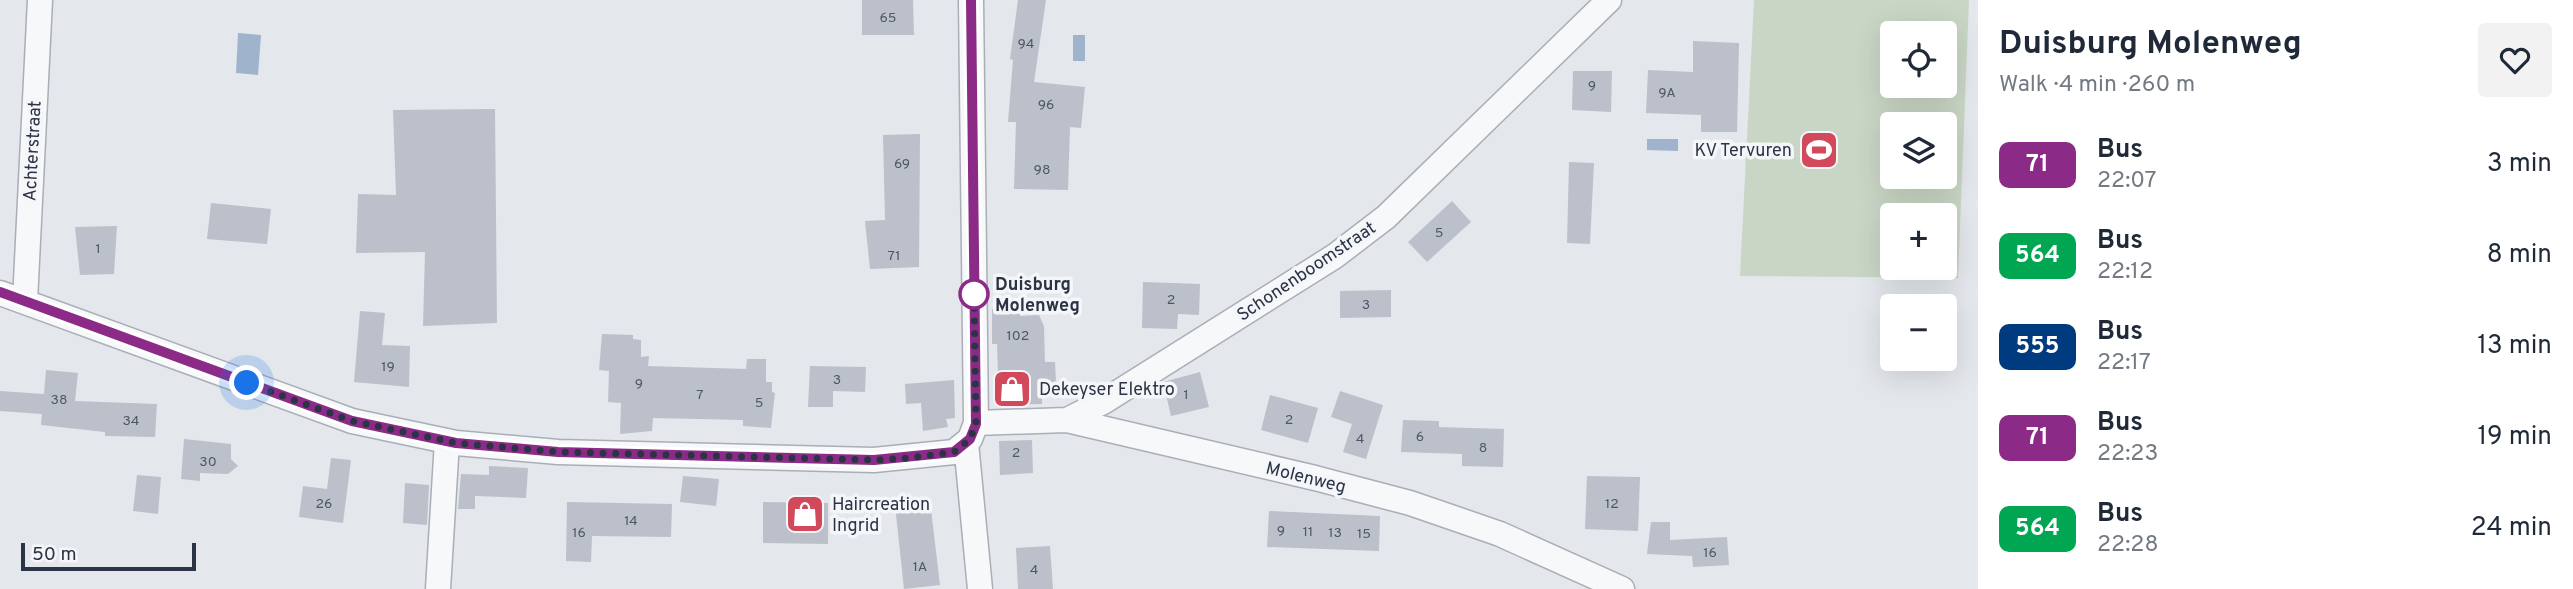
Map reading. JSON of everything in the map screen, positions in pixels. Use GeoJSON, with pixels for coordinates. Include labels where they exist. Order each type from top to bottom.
{"type":"FeatureCollection","features":[{"type":"Feature","properties":{"kind":"street","name":"Achterstraat"},"geometry":{"type":"LineString","coordinates":[[24,301],[40,0]]}},
{"type":"Feature","properties":{"kind":"street"},"geometry":{"type":"LineString","coordinates":[[971,0],[971,433],[980,589]]}},
{"type":"Feature","properties":{"kind":"street","name":"Schonenboomstraat"},"geometry":{"type":"LineString","coordinates":[[1067,420],[1103,402],[1323,263],[1386,217],[1609,0]]}},
{"type":"Feature","properties":{"kind":"street","name":"Molenweg"},"geometry":{"type":"LineString","coordinates":[[0,293],[352,421],[447,441],[558,452],[874,460],[948,454],[971,433],[1067,420],[1410,503],[1500,534],[1622,589]]}},
{"type":"Feature","properties":{"kind":"street"},"geometry":{"type":"LineString","coordinates":[[438,589],[447,441]]}},
{"type":"Feature","properties":{"kind":"green space","name":"KV Tervuren"},"geometry":{"type":"Polygon","coordinates":[[[1754,0],[1969,0],[1958,278],[1957,203],[1880,203],[1880,277],[1740,276],[1754,0]]]}},
{"type":"Feature","properties":{"kind":"water"},"geometry":{"type":"Polygon","coordinates":[[[238,33],[261,35],[258,75],[236,73],[238,33]]]}},
{"type":"Feature","properties":{"kind":"water"},"geometry":{"type":"Polygon","coordinates":[[[1073,35],[1085,35],[1085,61],[1073,61],[1073,35]]]}},
{"type":"Feature","properties":{"kind":"water"},"geometry":{"type":"Polygon","coordinates":[[[1647,139],[1678,139],[1678,151],[1647,150],[1647,139]]]}},
{"type":"Feature","properties":{"kind":"building"},"geometry":{"type":"Polygon","coordinates":[[[862,0],[913,0],[914,35],[862,35],[862,0]]]}},
{"type":"Feature","properties":{"kind":"building"},"geometry":{"type":"Polygon","coordinates":[[[1018,0],[1046,0],[1034,82],[1085,87],[1081,128],[1070,127],[1068,190],[1014,189],[1016,122],[1008,122],[1013,60],[1010,59],[1018,0]]]}},
{"type":"Feature","properties":{"kind":"building"},"geometry":{"type":"Polygon","coordinates":[[[1693,41],[1739,43],[1737,132],[1701,132],[1701,115],[1646,113],[1648,70],[1693,72],[1693,41]]]}},
{"type":"Feature","properties":{"kind":"building"},"geometry":{"type":"Polygon","coordinates":[[[1573,71],[1612,71],[1611,112],[1572,110],[1573,71]]]}},
{"type":"Feature","properties":{"kind":"building"},"geometry":{"type":"Polygon","coordinates":[[[495,109],[497,323],[423,326],[425,252],[356,253],[358,194],[396,195],[393,110],[495,109]]]}},
{"type":"Feature","properties":{"kind":"building"},"geometry":{"type":"Polygon","coordinates":[[[920,134],[919,267],[870,269],[865,221],[885,220],[883,135],[920,134]]]}},
{"type":"Feature","properties":{"kind":"building"},"geometry":{"type":"Polygon","coordinates":[[[1569,162],[1594,163],[1590,244],[1567,243],[1569,162]]]}},
{"type":"Feature","properties":{"kind":"building"},"geometry":{"type":"Polygon","coordinates":[[[1452,201],[1471,222],[1427,262],[1408,242],[1452,201]]]}},
{"type":"Feature","properties":{"kind":"building"},"geometry":{"type":"Polygon","coordinates":[[[211,203],[271,209],[267,244],[207,239],[211,203]]]}},
{"type":"Feature","properties":{"kind":"building"},"geometry":{"type":"Polygon","coordinates":[[[117,226],[114,274],[80,275],[75,227],[117,226]]]}},
{"type":"Feature","properties":{"kind":"building"},"geometry":{"type":"Polygon","coordinates":[[[1143,282],[1200,284],[1199,315],[1178,314],[1177,329],[1142,328],[1143,282]]]}},
{"type":"Feature","properties":{"kind":"building"},"geometry":{"type":"Polygon","coordinates":[[[1391,290],[1391,317],[1340,318],[1340,291],[1391,290]]]}},
{"type":"Feature","properties":{"kind":"building"},"geometry":{"type":"Polygon","coordinates":[[[992,309],[1019,309],[1020,316],[1039,315],[1044,326],[1045,362],[1055,362],[1056,383],[1050,383],[1050,395],[1042,396],[1042,404],[999,405],[997,344],[992,344],[992,309]]]}},
{"type":"Feature","properties":{"kind":"building"},"geometry":{"type":"Polygon","coordinates":[[[360,311],[385,313],[382,345],[410,346],[409,387],[354,382],[360,311]]]}},
{"type":"Feature","properties":{"kind":"building"},"geometry":{"type":"Polygon","coordinates":[[[602,334],[633,335],[633,339],[641,340],[641,357],[649,356],[648,366],[746,369],[747,359],[766,359],[766,382],[772,382],[772,392],[775,393],[771,428],[743,426],[743,420],[653,418],[652,431],[620,434],[621,403],[608,402],[609,371],[599,370],[602,334]]]}},
{"type":"Feature","properties":{"kind":"building"},"geometry":{"type":"Polygon","coordinates":[[[810,366],[866,367],[865,392],[833,391],[833,407],[808,407],[810,366]]]}},
{"type":"Feature","properties":{"kind":"building"},"geometry":{"type":"Polygon","coordinates":[[[46,370],[78,373],[75,401],[157,404],[155,437],[105,436],[105,432],[41,425],[42,414],[0,411],[0,391],[44,394],[46,370]]]}},
{"type":"Feature","properties":{"kind":"building"},"geometry":{"type":"Polygon","coordinates":[[[1200,372],[1209,407],[1171,416],[1163,382],[1200,372]]]}},
{"type":"Feature","properties":{"kind":"building"},"geometry":{"type":"Polygon","coordinates":[[[954,380],[955,418],[946,419],[948,427],[923,431],[921,403],[906,404],[905,384],[954,380]]]}},
{"type":"Feature","properties":{"kind":"building"},"geometry":{"type":"Polygon","coordinates":[[[1340,391],[1383,405],[1366,459],[1343,452],[1352,424],[1331,417],[1340,391]]]}},
{"type":"Feature","properties":{"kind":"building"},"geometry":{"type":"Polygon","coordinates":[[[1270,395],[1318,408],[1308,443],[1261,430],[1270,395]]]}},
{"type":"Feature","properties":{"kind":"building"},"geometry":{"type":"Polygon","coordinates":[[[1403,420],[1439,421],[1439,427],[1504,429],[1503,467],[1462,466],[1462,454],[1401,452],[1403,420]]]}},
{"type":"Feature","properties":{"kind":"building"},"geometry":{"type":"Polygon","coordinates":[[[184,439],[231,444],[231,459],[238,466],[228,474],[200,473],[200,481],[181,479],[184,439]]]}},
{"type":"Feature","properties":{"kind":"building"},"geometry":{"type":"Polygon","coordinates":[[[1032,440],[1033,473],[1000,475],[999,441],[1032,440]]]}},
{"type":"Feature","properties":{"kind":"building"},"geometry":{"type":"Polygon","coordinates":[[[331,458],[351,460],[343,523],[299,517],[303,486],[327,489],[331,458]]]}},
{"type":"Feature","properties":{"kind":"building"},"geometry":{"type":"Polygon","coordinates":[[[489,466],[528,468],[526,498],[475,496],[475,509],[458,509],[461,474],[489,475],[489,466]]]}},
{"type":"Feature","properties":{"kind":"building"},"geometry":{"type":"Polygon","coordinates":[[[137,475],[161,477],[158,514],[133,511],[137,475]]]}},
{"type":"Feature","properties":{"kind":"building"},"geometry":{"type":"Polygon","coordinates":[[[683,476],[719,479],[716,506],[680,502],[683,476]]]}},
{"type":"Feature","properties":{"kind":"building"},"geometry":{"type":"Polygon","coordinates":[[[1587,476],[1640,477],[1638,531],[1585,529],[1587,476]]]}},
{"type":"Feature","properties":{"kind":"building"},"geometry":{"type":"Polygon","coordinates":[[[405,483],[429,485],[427,525],[403,523],[405,483]]]}},
{"type":"Feature","properties":{"kind":"building"},"geometry":{"type":"Polygon","coordinates":[[[930,501],[940,585],[904,589],[895,505],[930,501]]]}},
{"type":"Feature","properties":{"kind":"building"},"geometry":{"type":"Polygon","coordinates":[[[567,502],[672,504],[671,537],[592,536],[591,562],[566,561],[567,502]]]}},
{"type":"Feature","properties":{"kind":"building"},"geometry":{"type":"Polygon","coordinates":[[[763,502],[828,503],[828,544],[763,543],[763,502]]]}},
{"type":"Feature","properties":{"kind":"building"},"geometry":{"type":"Polygon","coordinates":[[[1269,511],[1380,516],[1379,551],[1267,547],[1269,511]]]}},
{"type":"Feature","properties":{"kind":"building"},"geometry":{"type":"Polygon","coordinates":[[[1651,522],[1670,522],[1670,540],[1727,537],[1729,565],[1693,567],[1692,556],[1647,554],[1651,522]]]}},
{"type":"Feature","properties":{"kind":"building"},"geometry":{"type":"Polygon","coordinates":[[[1050,546],[1053,589],[1018,589],[1016,548],[1050,546]]]}},
{"type":"Feature","properties":{"kind":"bus line","name":"71"},"geometry":{"type":"LineString","coordinates":[[0,292],[352,421],[456,443],[558,452],[874,460],[948,454],[960,449],[970,439],[976,424],[970,136],[971,0]]}},
{"type":"Feature","properties":{"kind":"place","name":"KV Tervuren"},"geometry":{"type":"Point","coordinates":[1819,150]}},
{"type":"Feature","properties":{"kind":"place","name":"Duisburg Molenweg"},"geometry":{"type":"Point","coordinates":[974,294]}},
{"type":"Feature","properties":{"kind":"place","name":"Dekeyser Elektro"},"geometry":{"type":"Point","coordinates":[1012,389]}},
{"type":"Feature","properties":{"kind":"place","name":"Haircreation Ingrid"},"geometry":{"type":"Point","coordinates":[805,514]}},
{"type":"Feature","properties":{"kind":"route"},"geometry":{"type":"LineString","coordinates":[[247,383],[352,421],[456,443],[558,452],[874,460],[948,454],[960,449],[970,439],[976,424],[974,288],[974,294]]}}]}
